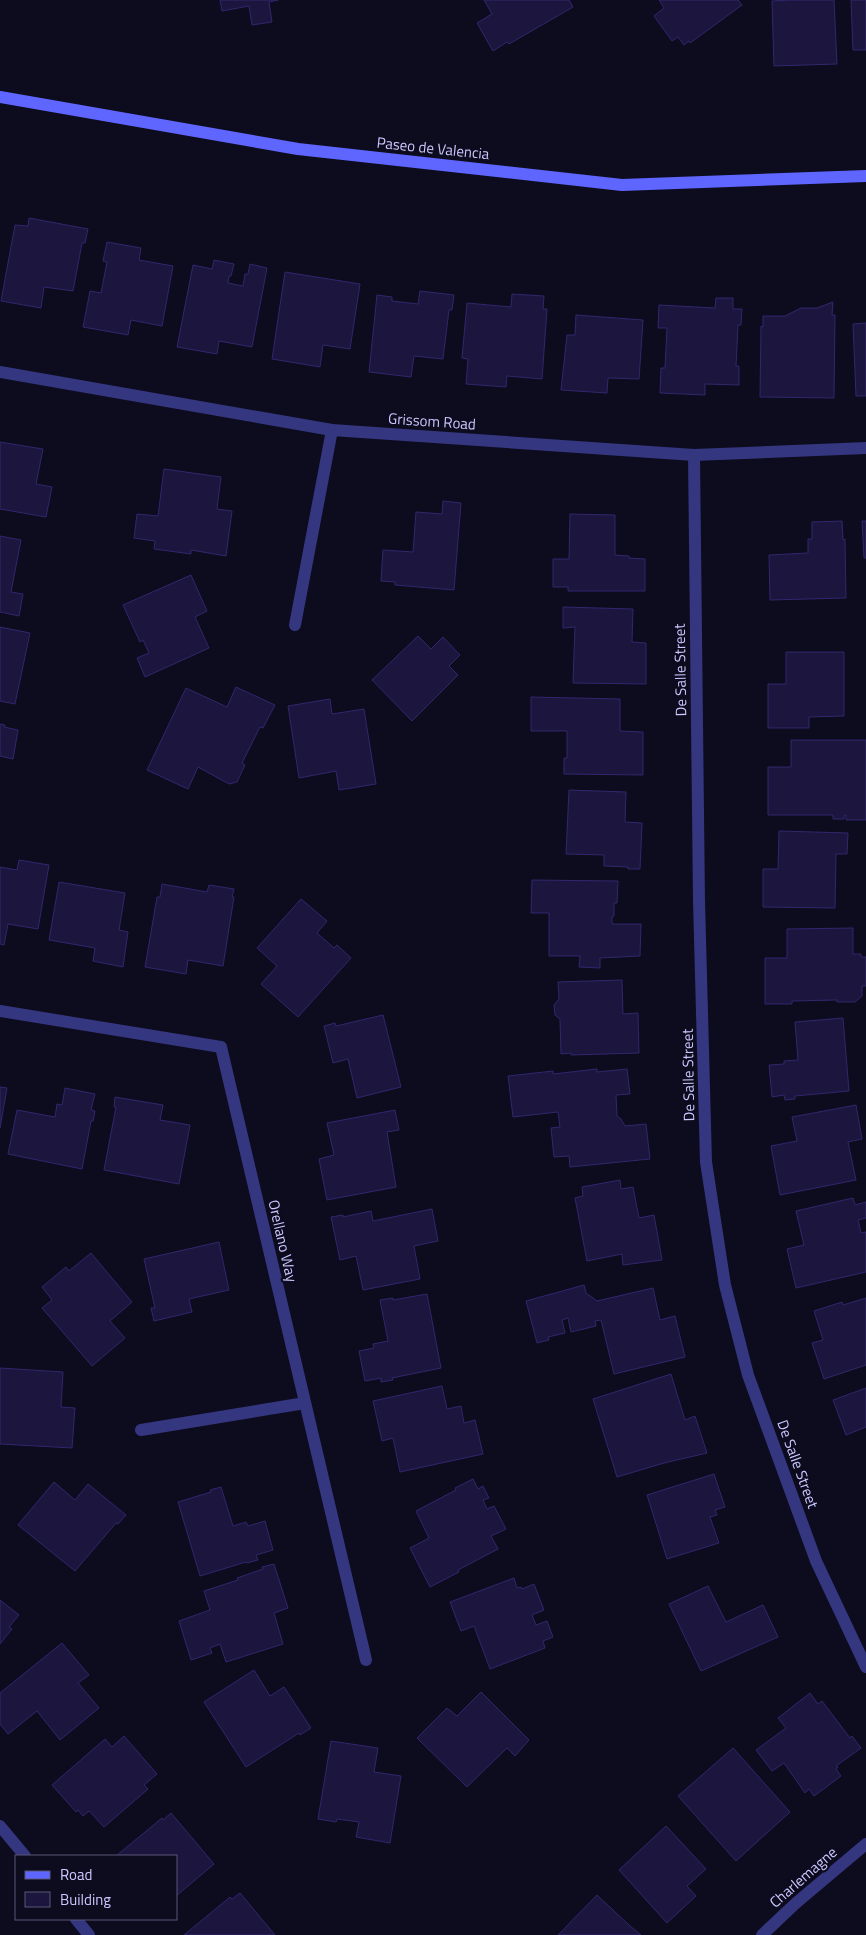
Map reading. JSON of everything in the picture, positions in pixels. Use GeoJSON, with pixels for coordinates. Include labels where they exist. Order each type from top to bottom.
{"type":"FeatureCollection","features":[{"type":"Feature","properties":{"kind":"main road","name":"Paseo de Valencia"},"geometry":{"type":"LineString","coordinates":[[0,97],[298,148],[622,185],[866,176]]}},
{"type":"Feature","properties":{"kind":"street","name":"Grissom Road"},"geometry":{"type":"LineString","coordinates":[[0,372],[332,430],[694,455],[866,448]]}},
{"type":"Feature","properties":{"kind":"street"},"geometry":{"type":"LineString","coordinates":[[295,625],[332,430]]}},
{"type":"Feature","properties":{"kind":"street","name":"De Salle Street"},"geometry":{"type":"LineString","coordinates":[[694,455],[699,901],[706,1162],[725,1285],[748,1375],[816,1561],[866,1667]]}},
{"type":"Feature","properties":{"kind":"street","name":"Orellano Way"},"geometry":{"type":"LineString","coordinates":[[0,1011],[221,1048],[366,1660]]}},
{"type":"Feature","properties":{"kind":"street"},"geometry":{"type":"LineString","coordinates":[[141,1430],[305,1403]]}},
{"type":"Feature","properties":{"kind":"street"},"geometry":{"type":"LineString","coordinates":[[0,1826],[24,1855]]}},
{"type":"Feature","properties":{"kind":"street","name":"Charlemagne"},"geometry":{"type":"LineString","coordinates":[[762,1935],[796,1903],[866,1844]]}},
{"type":"Feature","properties":{"kind":"street"},"geometry":{"type":"LineString","coordinates":[[77,1920],[89,1935]]}},
{"type":"Feature","properties":{"kind":"building"},"geometry":{"type":"Polygon","coordinates":[[[220,0],[278,0],[269,2],[272,22],[252,25],[249,6],[222,11],[220,0]]]}},
{"type":"Feature","properties":{"kind":"building"},"geometry":{"type":"Polygon","coordinates":[[[484,0],[569,0],[573,7],[509,44],[507,42],[493,51],[477,23],[492,14],[484,0]]]}},
{"type":"Feature","properties":{"kind":"building"},"geometry":{"type":"Polygon","coordinates":[[[659,0],[738,0],[742,5],[690,43],[689,41],[684,45],[678,37],[672,41],[654,16],[664,8],[659,0]]]}},
{"type":"Feature","properties":{"kind":"building"},"geometry":{"type":"Polygon","coordinates":[[[834,0],[837,64],[774,66],[772,1],[834,0]]]}},
{"type":"Feature","properties":{"kind":"building"},"geometry":{"type":"Polygon","coordinates":[[[851,0],[866,0],[866,50],[853,50],[851,0]]]}},
{"type":"Feature","properties":{"kind":"building"},"geometry":{"type":"Polygon","coordinates":[[[29,218],[88,229],[85,243],[82,243],[73,291],[44,287],[41,308],[1,301],[15,225],[28,226],[29,218]]]}},
{"type":"Feature","properties":{"kind":"building"},"geometry":{"type":"Polygon","coordinates":[[[107,242],[141,248],[139,260],[173,266],[162,326],[131,320],[128,335],[83,327],[90,291],[101,293],[107,262],[103,261],[107,242]]]}},
{"type":"Feature","properties":{"kind":"building"},"geometry":{"type":"Polygon","coordinates":[[[214,260],[234,264],[228,283],[243,286],[245,274],[248,274],[250,264],[267,268],[252,347],[219,341],[217,354],[177,347],[193,265],[212,269],[214,260]]]}},
{"type":"Feature","properties":{"kind":"building"},"geometry":{"type":"Polygon","coordinates":[[[285,272],[360,284],[350,349],[323,345],[320,367],[272,359],[285,272]]]}},
{"type":"Feature","properties":{"kind":"building"},"geometry":{"type":"Polygon","coordinates":[[[420,291],[454,295],[452,310],[449,310],[443,359],[414,356],[411,377],[369,372],[377,295],[392,297],[392,301],[418,304],[420,291]]]}},
{"type":"Feature","properties":{"kind":"building"},"geometry":{"type":"Polygon","coordinates":[[[512,294],[544,296],[543,309],[547,309],[542,379],[507,376],[506,387],[466,384],[468,359],[462,358],[467,303],[511,307],[512,294]]]}},
{"type":"Feature","properties":{"kind":"building"},"geometry":{"type":"Polygon","coordinates":[[[716,298],[733,298],[733,309],[742,309],[741,325],[738,325],[736,366],[739,366],[739,385],[705,384],[705,395],[660,393],[661,368],[665,368],[667,328],[658,328],[659,305],[715,308],[716,298]]]}},
{"type":"Feature","properties":{"kind":"building"},"geometry":{"type":"Polygon","coordinates":[[[833,302],[832,315],[835,315],[834,398],[760,397],[761,326],[763,327],[763,316],[785,316],[801,308],[817,308],[833,302]]]}},
{"type":"Feature","properties":{"kind":"building"},"geometry":{"type":"Polygon","coordinates":[[[576,315],[643,320],[639,379],[608,378],[607,393],[561,390],[567,335],[575,335],[576,315]]]}},
{"type":"Feature","properties":{"kind":"building"},"geometry":{"type":"Polygon","coordinates":[[[866,323],[866,396],[856,396],[853,324],[866,323]]]}},
{"type":"Feature","properties":{"kind":"building"},"geometry":{"type":"Polygon","coordinates":[[[0,442],[43,449],[36,484],[52,487],[46,517],[0,509],[0,442]]]}},
{"type":"Feature","properties":{"kind":"building"},"geometry":{"type":"Polygon","coordinates":[[[164,469],[221,477],[217,509],[232,511],[226,556],[191,550],[191,554],[154,549],[155,541],[134,538],[137,514],[158,516],[164,469]]]}},
{"type":"Feature","properties":{"kind":"building"},"geometry":{"type":"Polygon","coordinates":[[[443,501],[461,503],[454,590],[395,585],[395,582],[381,581],[383,550],[413,552],[416,512],[442,514],[443,501]]]}},
{"type":"Feature","properties":{"kind":"building"},"geometry":{"type":"Polygon","coordinates":[[[570,514],[615,515],[615,555],[645,559],[645,591],[568,591],[568,587],[553,587],[553,559],[569,559],[570,514]]]}},
{"type":"Feature","properties":{"kind":"building"},"geometry":{"type":"Polygon","coordinates":[[[842,521],[843,540],[845,539],[846,598],[770,600],[769,555],[808,553],[808,539],[812,539],[812,522],[842,521]]]}},
{"type":"Feature","properties":{"kind":"building"},"geometry":{"type":"Polygon","coordinates":[[[862,521],[866,521],[866,558],[864,558],[862,521]]]}},
{"type":"Feature","properties":{"kind":"building"},"geometry":{"type":"Polygon","coordinates":[[[0,536],[21,540],[11,592],[23,594],[19,616],[0,612],[0,536]]]}},
{"type":"Feature","properties":{"kind":"building"},"geometry":{"type":"Polygon","coordinates":[[[191,575],[207,611],[195,617],[209,648],[145,677],[137,658],[149,653],[143,640],[140,642],[123,605],[191,575]]]}},
{"type":"Feature","properties":{"kind":"building"},"geometry":{"type":"Polygon","coordinates":[[[563,607],[633,609],[632,642],[646,643],[646,684],[573,683],[575,627],[563,628],[563,607]]]}},
{"type":"Feature","properties":{"kind":"building"},"geometry":{"type":"Polygon","coordinates":[[[0,627],[30,633],[15,704],[0,701],[0,627]]]}},
{"type":"Feature","properties":{"kind":"building"},"geometry":{"type":"Polygon","coordinates":[[[418,636],[431,649],[443,637],[460,655],[449,666],[458,675],[412,721],[372,680],[418,636]]]}},
{"type":"Feature","properties":{"kind":"building"},"geometry":{"type":"Polygon","coordinates":[[[786,652],[844,652],[844,716],[809,717],[809,728],[768,728],[768,684],[786,684],[786,652]]]}},
{"type":"Feature","properties":{"kind":"building"},"geometry":{"type":"Polygon","coordinates":[[[236,687],[275,705],[263,728],[260,727],[242,763],[245,765],[237,782],[229,784],[198,767],[188,789],[147,770],[186,688],[227,707],[236,687]]]}},
{"type":"Feature","properties":{"kind":"building"},"geometry":{"type":"Polygon","coordinates":[[[531,697],[620,699],[620,731],[643,732],[643,775],[564,774],[564,758],[567,758],[567,731],[531,731],[531,697]]]}},
{"type":"Feature","properties":{"kind":"building"},"geometry":{"type":"Polygon","coordinates":[[[330,699],[332,714],[364,709],[376,784],[339,790],[336,771],[299,778],[288,706],[330,699]]]}},
{"type":"Feature","properties":{"kind":"building"},"geometry":{"type":"Polygon","coordinates":[[[0,724],[5,725],[4,727],[18,730],[13,759],[0,756],[0,724]]]}},
{"type":"Feature","properties":{"kind":"building"},"geometry":{"type":"Polygon","coordinates":[[[791,740],[866,740],[866,820],[846,820],[846,815],[844,819],[833,819],[833,815],[768,815],[768,767],[791,767],[791,740]]]}},
{"type":"Feature","properties":{"kind":"building"},"geometry":{"type":"Polygon","coordinates":[[[569,790],[626,792],[625,822],[642,823],[640,869],[604,866],[604,855],[566,854],[569,790]]]}},
{"type":"Feature","properties":{"kind":"building"},"geometry":{"type":"Polygon","coordinates":[[[779,831],[848,833],[847,854],[836,854],[835,908],[763,907],[763,869],[778,869],[779,831]]]}},
{"type":"Feature","properties":{"kind":"building"},"geometry":{"type":"Polygon","coordinates":[[[19,860],[49,865],[38,929],[8,924],[4,945],[0,944],[0,867],[17,870],[19,860]]]}},
{"type":"Feature","properties":{"kind":"building"},"geometry":{"type":"Polygon","coordinates":[[[532,880],[618,881],[617,903],[614,903],[612,924],[641,924],[640,956],[600,958],[600,968],[579,967],[580,956],[549,956],[549,913],[531,913],[532,880]]]}},
{"type":"Feature","properties":{"kind":"building"},"geometry":{"type":"Polygon","coordinates":[[[59,882],[125,893],[119,930],[128,932],[123,967],[93,961],[95,948],[49,940],[59,882]]]}},
{"type":"Feature","properties":{"kind":"building"},"geometry":{"type":"Polygon","coordinates":[[[162,884],[207,892],[209,885],[234,889],[223,966],[188,960],[186,974],[145,967],[157,897],[160,897],[162,884]]]}},
{"type":"Feature","properties":{"kind":"building"},"geometry":{"type":"Polygon","coordinates":[[[301,899],[327,921],[317,933],[334,948],[337,945],[351,958],[298,1017],[261,984],[277,966],[257,948],[301,899]]]}},
{"type":"Feature","properties":{"kind":"building"},"geometry":{"type":"Polygon","coordinates":[[[853,928],[853,954],[861,954],[861,957],[866,957],[866,986],[862,986],[862,996],[855,1002],[837,1002],[837,1000],[792,1001],[792,1004],[765,1004],[765,958],[787,958],[787,929],[853,928]]]}},
{"type":"Feature","properties":{"kind":"building"},"geometry":{"type":"Polygon","coordinates":[[[622,980],[623,1014],[638,1013],[639,1053],[561,1054],[560,1019],[555,1015],[554,1005],[559,999],[558,982],[622,980]]]}},
{"type":"Feature","properties":{"kind":"building"},"geometry":{"type":"Polygon","coordinates":[[[383,1015],[401,1087],[357,1098],[348,1059],[333,1063],[324,1026],[335,1023],[336,1026],[383,1015]]]}},
{"type":"Feature","properties":{"kind":"building"},"geometry":{"type":"Polygon","coordinates":[[[843,1018],[849,1091],[795,1096],[795,1099],[785,1100],[784,1095],[772,1097],[769,1065],[784,1064],[784,1061],[798,1060],[795,1022],[843,1018]]]}},
{"type":"Feature","properties":{"kind":"building"},"geometry":{"type":"Polygon","coordinates":[[[597,1069],[597,1072],[627,1069],[630,1094],[616,1095],[617,1116],[625,1126],[646,1124],[650,1159],[570,1167],[569,1156],[554,1157],[551,1128],[560,1127],[558,1112],[513,1117],[508,1076],[553,1071],[553,1074],[597,1069]]]}},
{"type":"Feature","properties":{"kind":"building"},"geometry":{"type":"Polygon","coordinates":[[[0,1087],[7,1088],[0,1128],[0,1087]]]}},
{"type":"Feature","properties":{"kind":"building"},"geometry":{"type":"Polygon","coordinates":[[[65,1088],[95,1094],[91,1110],[95,1111],[93,1121],[91,1121],[82,1169],[8,1154],[17,1110],[55,1117],[57,1104],[62,1105],[65,1088]]]}},
{"type":"Feature","properties":{"kind":"building"},"geometry":{"type":"Polygon","coordinates":[[[115,1097],[163,1105],[160,1120],[190,1125],[179,1184],[104,1170],[116,1107],[114,1107],[115,1097]]]}},
{"type":"Feature","properties":{"kind":"building"},"geometry":{"type":"Polygon","coordinates":[[[856,1105],[862,1139],[848,1142],[856,1180],[780,1195],[771,1146],[797,1141],[792,1117],[856,1105]]]}},
{"type":"Feature","properties":{"kind":"building"},"geometry":{"type":"Polygon","coordinates":[[[395,1110],[399,1130],[387,1132],[396,1187],[327,1200],[319,1159],[334,1155],[327,1123],[395,1110]]]}},
{"type":"Feature","properties":{"kind":"building"},"geometry":{"type":"Polygon","coordinates":[[[620,1180],[621,1189],[633,1187],[639,1218],[654,1215],[662,1260],[623,1265],[622,1254],[587,1261],[575,1198],[583,1196],[582,1187],[620,1180]]]}},
{"type":"Feature","properties":{"kind":"building"},"geometry":{"type":"Polygon","coordinates":[[[853,1198],[855,1205],[866,1202],[866,1218],[858,1220],[861,1233],[866,1232],[866,1272],[796,1288],[787,1249],[804,1245],[796,1211],[853,1198]]]}},
{"type":"Feature","properties":{"kind":"building"},"geometry":{"type":"Polygon","coordinates":[[[432,1209],[438,1241],[414,1246],[420,1279],[363,1290],[356,1256],[340,1260],[331,1217],[343,1215],[343,1217],[371,1211],[373,1221],[432,1209]]]}},
{"type":"Feature","properties":{"kind":"building"},"geometry":{"type":"Polygon","coordinates":[[[219,1242],[229,1290],[189,1299],[192,1312],[154,1321],[151,1308],[155,1308],[144,1259],[219,1242]]]}},
{"type":"Feature","properties":{"kind":"building"},"geometry":{"type":"Polygon","coordinates":[[[91,1253],[132,1302],[110,1321],[125,1338],[92,1366],[42,1308],[52,1300],[42,1287],[66,1267],[69,1271],[91,1253]]]}},
{"type":"Feature","properties":{"kind":"building"},"geometry":{"type":"Polygon","coordinates":[[[584,1285],[586,1293],[597,1301],[653,1288],[660,1320],[675,1316],[685,1357],[614,1374],[601,1320],[595,1321],[596,1326],[571,1332],[568,1318],[562,1320],[565,1333],[548,1337],[549,1340],[537,1343],[526,1301],[584,1285]]]}},
{"type":"Feature","properties":{"kind":"building"},"geometry":{"type":"Polygon","coordinates":[[[427,1294],[441,1368],[392,1378],[393,1380],[381,1382],[381,1378],[365,1381],[359,1351],[374,1348],[373,1344],[388,1341],[380,1300],[393,1298],[393,1300],[427,1294]]]}},
{"type":"Feature","properties":{"kind":"building"},"geometry":{"type":"Polygon","coordinates":[[[866,1298],[866,1365],[824,1379],[812,1343],[823,1340],[814,1311],[842,1302],[843,1305],[866,1298]]]}},
{"type":"Feature","properties":{"kind":"building"},"geometry":{"type":"Polygon","coordinates":[[[0,1368],[63,1372],[61,1407],[75,1408],[72,1448],[0,1444],[0,1368]]]}},
{"type":"Feature","properties":{"kind":"building"},"geometry":{"type":"Polygon","coordinates":[[[671,1374],[685,1420],[695,1416],[707,1453],[617,1477],[593,1399],[671,1374]]]}},
{"type":"Feature","properties":{"kind":"building"},"geometry":{"type":"Polygon","coordinates":[[[442,1386],[447,1409],[461,1406],[464,1423],[475,1420],[483,1454],[400,1472],[393,1438],[382,1441],[373,1401],[442,1386]]]}},
{"type":"Feature","properties":{"kind":"building"},"geometry":{"type":"Polygon","coordinates":[[[866,1388],[866,1427],[846,1435],[833,1400],[866,1388]]]}},
{"type":"Feature","properties":{"kind":"building"},"geometry":{"type":"Polygon","coordinates":[[[714,1474],[725,1507],[715,1510],[717,1515],[710,1517],[719,1543],[667,1559],[647,1495],[714,1474]]]}},
{"type":"Feature","properties":{"kind":"building"},"geometry":{"type":"Polygon","coordinates":[[[473,1479],[478,1489],[483,1486],[489,1498],[483,1500],[487,1509],[494,1506],[506,1529],[491,1536],[498,1549],[430,1587],[410,1548],[429,1538],[416,1511],[473,1479]]]}},
{"type":"Feature","properties":{"kind":"building"},"geometry":{"type":"Polygon","coordinates":[[[54,1482],[75,1500],[88,1484],[126,1515],[118,1524],[116,1523],[75,1571],[18,1525],[54,1482]]]}},
{"type":"Feature","properties":{"kind":"building"},"geometry":{"type":"Polygon","coordinates":[[[221,1487],[233,1526],[246,1522],[248,1526],[265,1521],[273,1550],[256,1555],[258,1560],[200,1576],[178,1502],[221,1487]]]}},
{"type":"Feature","properties":{"kind":"building"},"geometry":{"type":"Polygon","coordinates":[[[274,1564],[288,1608],[274,1613],[283,1644],[226,1662],[220,1644],[210,1648],[212,1653],[191,1660],[179,1621],[210,1610],[204,1591],[238,1580],[237,1578],[274,1564]]]}},
{"type":"Feature","properties":{"kind":"building"},"geometry":{"type":"Polygon","coordinates":[[[514,1578],[517,1588],[521,1587],[522,1589],[534,1584],[544,1610],[532,1615],[536,1625],[547,1621],[553,1637],[543,1641],[545,1648],[490,1669],[474,1626],[461,1631],[450,1602],[514,1578]]]}},
{"type":"Feature","properties":{"kind":"building"},"geometry":{"type":"Polygon","coordinates":[[[708,1586],[726,1622],[763,1605],[778,1637],[701,1671],[669,1604],[708,1586]]]}},
{"type":"Feature","properties":{"kind":"building"},"geometry":{"type":"Polygon","coordinates":[[[0,1600],[19,1615],[9,1627],[12,1629],[0,1644],[0,1600]]]}},
{"type":"Feature","properties":{"kind":"building"},"geometry":{"type":"Polygon","coordinates":[[[62,1643],[89,1675],[78,1683],[99,1708],[60,1740],[37,1711],[8,1734],[0,1724],[0,1693],[62,1643]]]}},
{"type":"Feature","properties":{"kind":"building"},"geometry":{"type":"Polygon","coordinates":[[[254,1670],[270,1696],[284,1687],[311,1728],[300,1735],[299,1733],[246,1767],[204,1702],[254,1670]]]}},
{"type":"Feature","properties":{"kind":"building"},"geometry":{"type":"Polygon","coordinates":[[[481,1692],[529,1740],[515,1756],[507,1748],[467,1787],[417,1738],[447,1708],[457,1716],[481,1692]]]}},
{"type":"Feature","properties":{"kind":"building"},"geometry":{"type":"Polygon","coordinates":[[[810,1693],[818,1704],[822,1701],[850,1738],[852,1736],[861,1748],[836,1766],[841,1776],[814,1796],[809,1789],[805,1793],[784,1763],[772,1771],[756,1750],[786,1728],[778,1718],[810,1693]]]}},
{"type":"Feature","properties":{"kind":"building"},"geometry":{"type":"Polygon","coordinates":[[[124,1736],[157,1774],[144,1785],[148,1789],[104,1827],[89,1811],[83,1816],[78,1810],[76,1812],[52,1785],[105,1739],[112,1747],[124,1736]]]}},
{"type":"Feature","properties":{"kind":"building"},"geometry":{"type":"Polygon","coordinates":[[[331,1741],[378,1748],[374,1772],[401,1776],[390,1843],[356,1837],[359,1822],[337,1819],[336,1822],[318,1819],[331,1741]]]}},
{"type":"Feature","properties":{"kind":"building"},"geometry":{"type":"Polygon","coordinates":[[[733,1748],[790,1812],[736,1861],[678,1796],[733,1748]]]}},
{"type":"Feature","properties":{"kind":"building"},"geometry":{"type":"Polygon","coordinates":[[[171,1813],[214,1864],[178,1894],[178,1855],[117,1855],[162,1818],[163,1820],[171,1813]]]}},
{"type":"Feature","properties":{"kind":"building"},"geometry":{"type":"Polygon","coordinates":[[[666,1826],[706,1869],[687,1886],[696,1896],[667,1923],[619,1870],[666,1826]]]}},
{"type":"Feature","properties":{"kind":"building"},"geometry":{"type":"Polygon","coordinates":[[[240,1893],[275,1935],[184,1935],[230,1897],[232,1899],[240,1893]]]}},
{"type":"Feature","properties":{"kind":"building"},"geometry":{"type":"Polygon","coordinates":[[[597,1895],[630,1926],[641,1935],[558,1935],[597,1895]]]}}]}
